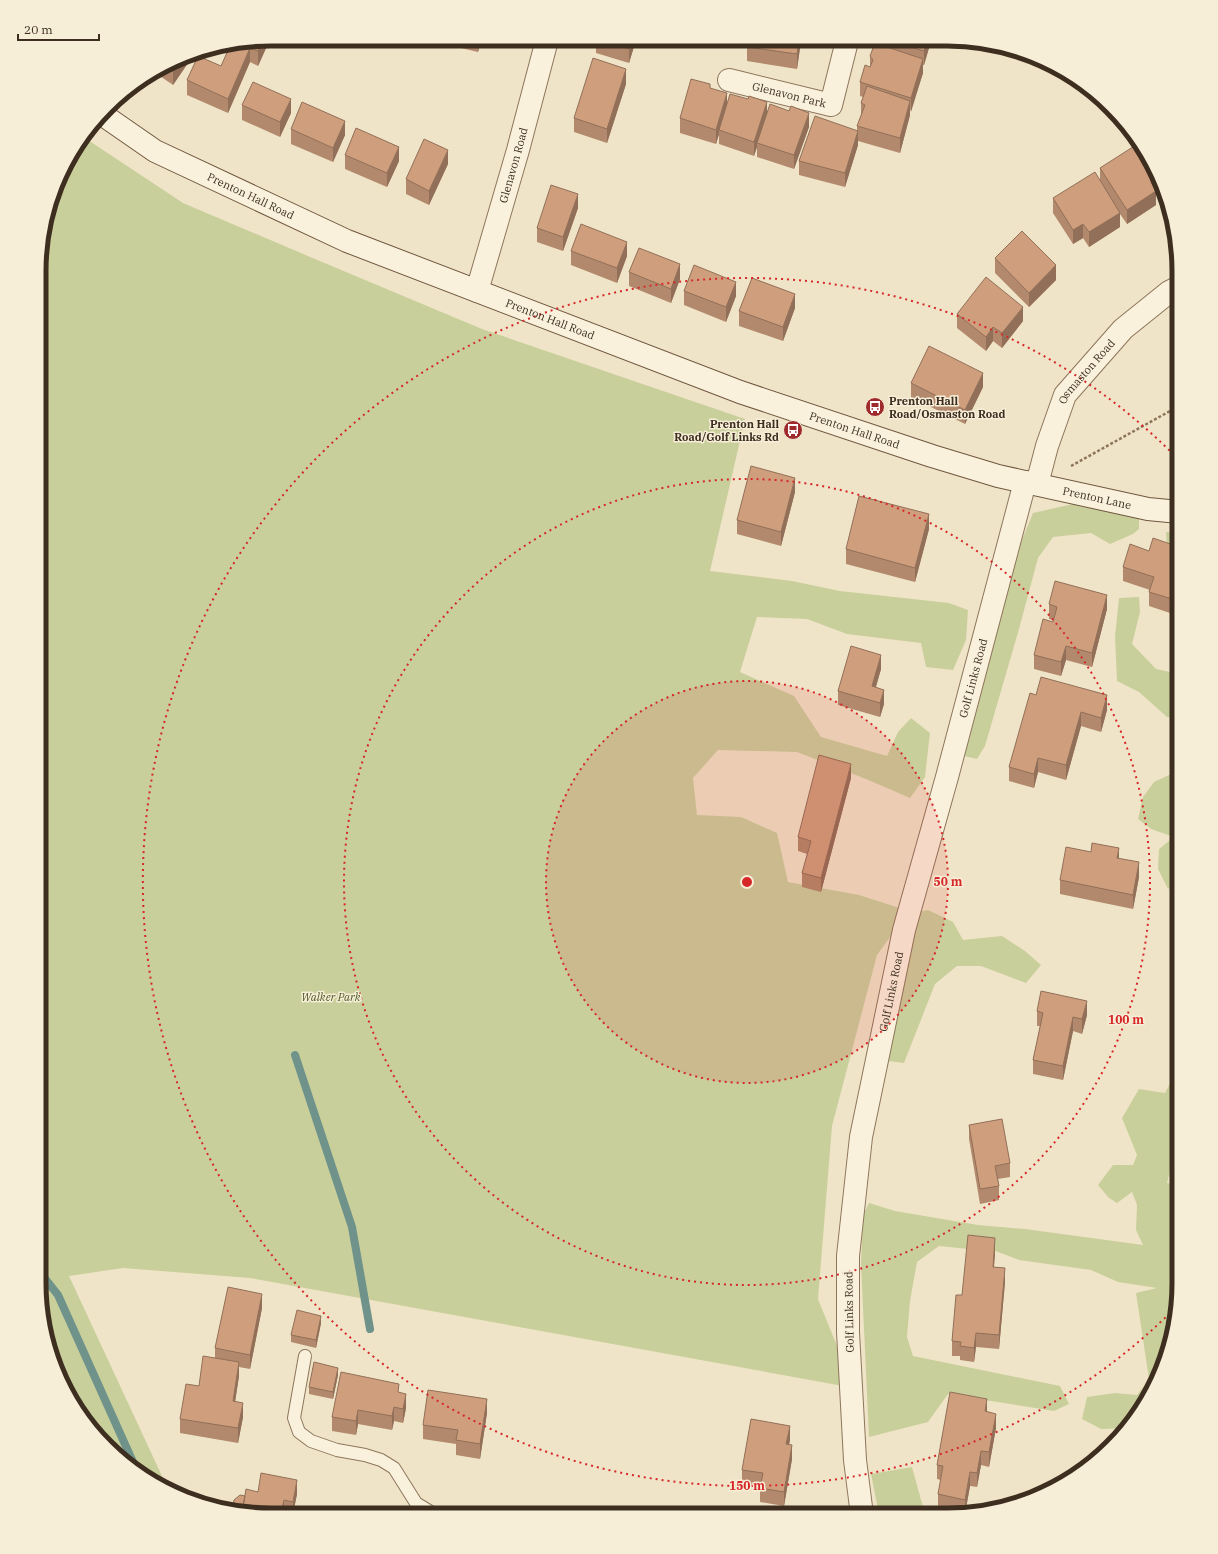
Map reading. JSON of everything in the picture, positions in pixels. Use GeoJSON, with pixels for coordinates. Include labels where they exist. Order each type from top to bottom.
{"type":"FeatureCollection","features":[{"type":"Feature","properties":{"kind":"street","name":"Glenavon Road"},"geometry":{"type":"LineString","coordinates":[[477,291],[518,150],[545,46]]}},
{"type":"Feature","properties":{"kind":"street","name":"Glenavon Park"},"geometry":{"type":"LineString","coordinates":[[729,80],[831,105],[846,46]]}},
{"type":"Feature","properties":{"kind":"street","name":"Prenton Hall Road"},"geometry":{"type":"LineString","coordinates":[[107,118],[155,151],[347,241],[740,392],[932,456],[998,476],[1025,482]]}},
{"type":"Feature","properties":{"kind":"street","name":"Osmaston Road"},"geometry":{"type":"LineString","coordinates":[[1025,482],[1047,446],[1065,395],[1123,329],[1172,290]]}},
{"type":"Feature","properties":{"kind":"street","name":"Prenton Lane"},"geometry":{"type":"LineString","coordinates":[[1025,482],[1148,509],[1172,511]]}},
{"type":"Feature","properties":{"kind":"street","name":"Golf Links Road"},"geometry":{"type":"LineString","coordinates":[[861,1508],[855,1452],[848,1332],[848,1256],[861,1137],[904,930],[947,777],[1025,482]]}},
{"type":"Feature","properties":{"kind":"lane"},"geometry":{"type":"LineString","coordinates":[[305,1356],[294,1418],[299,1432],[311,1441],[337,1450],[365,1455],[381,1460],[394,1468],[416,1503],[424,1508]]}},
{"type":"Feature","properties":{"kind":"path"},"geometry":{"type":"LineString","coordinates":[[1070,466],[1172,410]]}},
{"type":"Feature","properties":{"kind":"green space","name":"Walker Park"},"geometry":{"type":"Polygon","coordinates":[[[88,140],[183,203],[482,329],[745,419],[710,571],[792,581],[840,591],[949,603],[968,610],[966,640],[953,670],[926,667],[921,643],[847,634],[807,619],[757,617],[740,672],[794,696],[821,737],[887,756],[898,732],[911,718],[930,733],[925,777],[910,798],[797,752],[718,750],[693,778],[697,815],[741,817],[777,833],[788,882],[859,895],[909,911],[877,955],[832,1126],[818,1299],[854,1388],[250,1278],[123,1268],[69,1276],[164,1481],[146,1470],[123,1452],[102,1431],[84,1408],[69,1382],[58,1355],[50,1327],[46,1298],[46,256],[50,227],[63,185],[76,159],[88,140]]]}},
{"type":"Feature","properties":{"kind":"green space"},"geometry":{"type":"Polygon","coordinates":[[[1073,504],[1139,518],[1139,529],[1133,534],[1110,544],[1091,533],[1053,537],[1038,558],[985,746],[977,759],[964,756],[1015,557],[1033,513],[1073,504]]]}},
{"type":"Feature","properties":{"kind":"green space"},"geometry":{"type":"Polygon","coordinates":[[[1166,532],[1172,532],[1172,553],[1167,551],[1166,532]]]}},
{"type":"Feature","properties":{"kind":"green space"},"geometry":{"type":"Polygon","coordinates":[[[1139,597],[1140,612],[1132,644],[1156,669],[1172,672],[1172,718],[1167,717],[1139,692],[1117,681],[1115,636],[1119,598],[1139,597]]]}},
{"type":"Feature","properties":{"kind":"green space"},"geometry":{"type":"Polygon","coordinates":[[[1169,775],[1172,776],[1172,836],[1151,829],[1138,819],[1143,797],[1154,782],[1169,775]]]}},
{"type":"Feature","properties":{"kind":"green space"},"geometry":{"type":"Polygon","coordinates":[[[1172,839],[1172,885],[1168,889],[1158,869],[1159,849],[1172,839]]]}},
{"type":"Feature","properties":{"kind":"green space"},"geometry":{"type":"Polygon","coordinates":[[[928,910],[953,922],[963,940],[1002,936],[1025,951],[1041,965],[1026,983],[981,966],[957,966],[935,984],[904,1063],[888,1061],[918,912],[928,910]]]}},
{"type":"Feature","properties":{"kind":"green space"},"geometry":{"type":"Polygon","coordinates":[[[1172,1080],[1172,1167],[1167,1183],[1172,1184],[1172,1261],[1170,1260],[1172,1298],[1168,1327],[1160,1355],[1149,1382],[1134,1408],[1118,1428],[1101,1429],[1082,1419],[1087,1397],[1115,1393],[1137,1395],[1149,1379],[1136,1293],[1157,1288],[1118,1282],[1091,1270],[1019,1260],[982,1246],[968,1249],[939,1246],[917,1262],[910,1301],[907,1337],[913,1356],[1060,1386],[1069,1404],[1054,1411],[948,1394],[928,1422],[869,1437],[861,1264],[863,1215],[869,1203],[895,1211],[978,1225],[1025,1229],[1143,1245],[1136,1230],[1137,1205],[1132,1192],[1117,1203],[1109,1198],[1098,1185],[1113,1165],[1133,1165],[1137,1155],[1122,1118],[1139,1089],[1165,1093],[1172,1080]]]}},
{"type":"Feature","properties":{"kind":"green space"},"geometry":{"type":"Polygon","coordinates":[[[912,1467],[923,1507],[926,1508],[878,1508],[871,1474],[912,1467]]]}},
{"type":"Feature","properties":{"kind":"building"},"geometry":{"type":"Polygon","coordinates":[[[260,46],[258,51],[250,48],[228,99],[187,80],[197,59],[201,57],[221,66],[228,50],[260,46]]]}},
{"type":"Feature","properties":{"kind":"building"},"geometry":{"type":"Polygon","coordinates":[[[619,46],[630,46],[629,49],[619,46]]]}},
{"type":"Feature","properties":{"kind":"building"},"geometry":{"type":"Polygon","coordinates":[[[747,46],[798,46],[797,54],[747,46]]]}},
{"type":"Feature","properties":{"kind":"building"},"geometry":{"type":"Polygon","coordinates":[[[884,46],[923,59],[911,98],[860,82],[865,65],[870,67],[873,60],[870,56],[873,48],[884,46]]]}},
{"type":"Feature","properties":{"kind":"building"},"geometry":{"type":"Polygon","coordinates":[[[907,46],[926,46],[924,51],[907,46]]]}},
{"type":"Feature","properties":{"kind":"building"},"geometry":{"type":"Polygon","coordinates":[[[593,58],[626,69],[607,129],[574,118],[593,58]]]}},
{"type":"Feature","properties":{"kind":"building"},"geometry":{"type":"Polygon","coordinates":[[[691,79],[710,84],[710,88],[727,93],[716,130],[680,118],[691,79]]]}},
{"type":"Feature","properties":{"kind":"building"},"geometry":{"type":"Polygon","coordinates":[[[253,82],[291,99],[280,122],[242,105],[253,82]]]}},
{"type":"Feature","properties":{"kind":"building"},"geometry":{"type":"Polygon","coordinates":[[[867,86],[910,101],[900,138],[857,126],[865,105],[861,103],[867,86]]]}},
{"type":"Feature","properties":{"kind":"building"},"geometry":{"type":"Polygon","coordinates":[[[730,94],[748,99],[749,96],[767,102],[754,142],[719,130],[730,94]]]}},
{"type":"Feature","properties":{"kind":"building"},"geometry":{"type":"Polygon","coordinates":[[[302,102],[345,121],[333,148],[291,129],[302,102]]]}},
{"type":"Feature","properties":{"kind":"building"},"geometry":{"type":"Polygon","coordinates":[[[770,104],[789,111],[791,106],[809,113],[794,155],[757,143],[770,104]]]}},
{"type":"Feature","properties":{"kind":"building"},"geometry":{"type":"Polygon","coordinates":[[[815,116],[858,131],[845,173],[799,161],[815,116]]]}},
{"type":"Feature","properties":{"kind":"building"},"geometry":{"type":"Polygon","coordinates":[[[356,128],[399,147],[387,173],[345,155],[356,128]]]}},
{"type":"Feature","properties":{"kind":"building"},"geometry":{"type":"Polygon","coordinates":[[[424,139],[448,150],[429,191],[406,179],[424,139]]]}},
{"type":"Feature","properties":{"kind":"building"},"geometry":{"type":"Polygon","coordinates":[[[1134,146],[1149,172],[1153,181],[1151,182],[1156,191],[1127,210],[1100,168],[1134,146]]]}},
{"type":"Feature","properties":{"kind":"building"},"geometry":{"type":"Polygon","coordinates":[[[1095,172],[1120,213],[1089,232],[1083,224],[1073,230],[1053,198],[1095,172]]]}},
{"type":"Feature","properties":{"kind":"building"},"geometry":{"type":"Polygon","coordinates":[[[551,185],[578,194],[563,237],[537,228],[551,185]]]}},
{"type":"Feature","properties":{"kind":"building"},"geometry":{"type":"Polygon","coordinates":[[[581,224],[627,242],[617,268],[571,251],[581,224]]]}},
{"type":"Feature","properties":{"kind":"building"},"geometry":{"type":"Polygon","coordinates":[[[1022,231],[1056,265],[1029,293],[995,258],[1022,231]]]}},
{"type":"Feature","properties":{"kind":"building"},"geometry":{"type":"Polygon","coordinates":[[[639,248],[680,264],[671,289],[629,272],[639,248]]]}},
{"type":"Feature","properties":{"kind":"building"},"geometry":{"type":"Polygon","coordinates":[[[694,265],[736,282],[726,307],[684,291],[694,265]]]}},
{"type":"Feature","properties":{"kind":"building"},"geometry":{"type":"Polygon","coordinates":[[[986,277],[1023,307],[1002,333],[993,327],[986,337],[957,314],[986,277]]]}},
{"type":"Feature","properties":{"kind":"building"},"geometry":{"type":"Polygon","coordinates":[[[752,278],[795,294],[783,327],[739,311],[752,278]]]}},
{"type":"Feature","properties":{"kind":"building"},"geometry":{"type":"Polygon","coordinates":[[[929,346],[983,373],[965,410],[911,383],[929,346]]]}},
{"type":"Feature","properties":{"kind":"building"},"geometry":{"type":"Polygon","coordinates":[[[751,466],[795,478],[781,532],[737,520],[751,466]]]}},
{"type":"Feature","properties":{"kind":"building"},"geometry":{"type":"Polygon","coordinates":[[[859,496],[929,514],[915,568],[846,549],[859,496]]]}},
{"type":"Feature","properties":{"kind":"building"},"geometry":{"type":"Polygon","coordinates":[[[1153,538],[1172,545],[1172,599],[1149,592],[1154,577],[1123,567],[1130,544],[1149,551],[1153,538]]]}},
{"type":"Feature","properties":{"kind":"building"},"geometry":{"type":"Polygon","coordinates":[[[1055,581],[1107,595],[1092,653],[1066,646],[1061,662],[1034,655],[1043,619],[1053,622],[1057,607],[1049,604],[1055,581]]]}},
{"type":"Feature","properties":{"kind":"building"},"geometry":{"type":"Polygon","coordinates":[[[851,646],[881,655],[872,686],[884,690],[880,703],[838,691],[851,646]]]}},
{"type":"Feature","properties":{"kind":"building"},"geometry":{"type":"Polygon","coordinates":[[[1041,677],[1107,695],[1101,718],[1081,712],[1066,765],[1038,758],[1034,774],[1009,767],[1030,693],[1036,695],[1041,677]]]}},
{"type":"Feature","properties":{"kind":"building"},"geometry":{"type":"Polygon","coordinates":[[[819,755],[851,764],[821,878],[802,873],[811,841],[798,837],[819,755]]]}},
{"type":"Feature","properties":{"kind":"building"},"geometry":{"type":"Polygon","coordinates":[[[1092,843],[1119,848],[1117,858],[1139,862],[1133,895],[1060,880],[1066,847],[1091,852],[1092,843]]]}},
{"type":"Feature","properties":{"kind":"building"},"geometry":{"type":"Polygon","coordinates":[[[1041,991],[1087,1001],[1082,1019],[1073,1017],[1063,1066],[1033,1060],[1043,1013],[1037,1011],[1041,991]]]}},
{"type":"Feature","properties":{"kind":"building"},"geometry":{"type":"Polygon","coordinates":[[[1002,1119],[1010,1163],[995,1166],[999,1186],[980,1189],[969,1125],[1002,1119]]]}},
{"type":"Feature","properties":{"kind":"building"},"geometry":{"type":"Polygon","coordinates":[[[968,1235],[995,1238],[993,1267],[1005,1268],[999,1335],[976,1333],[974,1348],[960,1346],[961,1342],[952,1341],[956,1295],[962,1295],[968,1235]]]}},
{"type":"Feature","properties":{"kind":"building"},"geometry":{"type":"Polygon","coordinates":[[[228,1287],[262,1294],[250,1355],[215,1348],[228,1287]]]}},
{"type":"Feature","properties":{"kind":"building"},"geometry":{"type":"Polygon","coordinates":[[[297,1310],[321,1316],[316,1340],[291,1335],[297,1310]]]}},
{"type":"Feature","properties":{"kind":"building"},"geometry":{"type":"Polygon","coordinates":[[[203,1356],[239,1362],[233,1401],[243,1403],[238,1428],[180,1419],[186,1384],[199,1386],[203,1356]]]}},
{"type":"Feature","properties":{"kind":"building"},"geometry":{"type":"Polygon","coordinates":[[[314,1362],[338,1368],[333,1392],[309,1387],[314,1362]]]}},
{"type":"Feature","properties":{"kind":"building"},"geometry":{"type":"Polygon","coordinates":[[[341,1372],[399,1384],[398,1392],[406,1394],[403,1409],[394,1407],[392,1416],[358,1410],[356,1421],[332,1417],[341,1372]]]}},
{"type":"Feature","properties":{"kind":"building"},"geometry":{"type":"Polygon","coordinates":[[[428,1390],[487,1399],[480,1444],[456,1440],[458,1430],[423,1425],[428,1390]]]}},
{"type":"Feature","properties":{"kind":"building"},"geometry":{"type":"Polygon","coordinates":[[[950,1392],[987,1399],[985,1411],[996,1414],[989,1452],[981,1451],[977,1473],[970,1472],[965,1500],[938,1494],[943,1466],[937,1465],[950,1392]]]}},
{"type":"Feature","properties":{"kind":"building"},"geometry":{"type":"Polygon","coordinates":[[[751,1419],[790,1426],[786,1444],[792,1445],[784,1492],[760,1488],[763,1473],[742,1470],[751,1419]]]}},
{"type":"Feature","properties":{"kind":"building"},"geometry":{"type":"Polygon","coordinates":[[[261,1473],[297,1480],[293,1502],[284,1500],[282,1508],[256,1508],[243,1506],[246,1489],[258,1492],[261,1473]]]}},
{"type":"Feature","properties":{"kind":"building"},"geometry":{"type":"Polygon","coordinates":[[[240,1495],[245,1496],[243,1506],[233,1505],[234,1500],[240,1495]]]}},
{"type":"Feature","properties":{"kind":"waterway"},"geometry":{"type":"LineString","coordinates":[[295,1055],[352,1227],[370,1329]]}},
{"type":"Feature","properties":{"kind":"waterway"},"geometry":{"type":"LineString","coordinates":[[46,1280],[58,1295],[132,1459]]}},
{"type":"Feature","properties":{"kind":"place","name":"Prenton Hall Road/Osmaston Road"},"geometry":{"type":"Point","coordinates":[875,407]}},
{"type":"Feature","properties":{"kind":"place","name":"Prenton Hall Road/Golf Links Rd"},"geometry":{"type":"Point","coordinates":[793,430]}}]}
